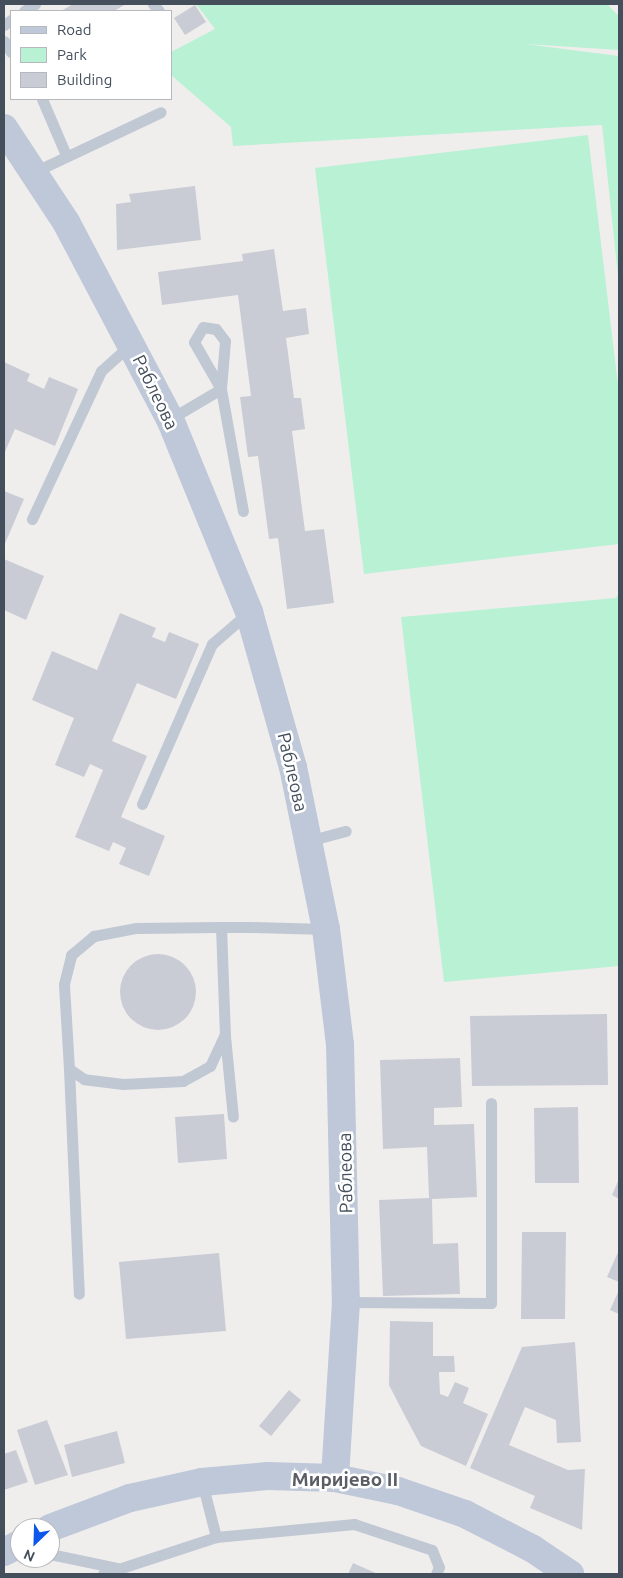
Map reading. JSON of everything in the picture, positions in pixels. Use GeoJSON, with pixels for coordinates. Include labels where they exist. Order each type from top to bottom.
{"type":"FeatureCollection","features":[{"type":"Feature","properties":{"kind":"street","name":"Раблеова"},"geometry":{"type":"LineString","coordinates":[[4,128],[34,172],[132,343],[170,420],[249,612],[277,701],[326,929],[340,1044],[346,1302],[335,1478]]}},
{"type":"Feature","properties":{"kind":"street"},"geometry":{"type":"LineString","coordinates":[[60,1524],[128,1499],[202,1482],[268,1476],[335,1478],[398,1491],[458,1511],[533,1549],[570,1574]]}},
{"type":"Feature","properties":{"kind":"lane"},"geometry":{"type":"LineString","coordinates":[[42,100],[66,155]]}},
{"type":"Feature","properties":{"kind":"lane"},"geometry":{"type":"LineString","coordinates":[[34,172],[66,155],[161,112]]}},
{"type":"Feature","properties":{"kind":"lane"},"geometry":{"type":"LineString","coordinates":[[220,389],[196,348],[196,334],[203,327],[216,329],[225,341],[220,389],[242,511]]}},
{"type":"Feature","properties":{"kind":"lane"},"geometry":{"type":"LineString","coordinates":[[32,519],[101,371],[132,343]]}},
{"type":"Feature","properties":{"kind":"lane"},"geometry":{"type":"LineString","coordinates":[[170,420],[220,389]]}},
{"type":"Feature","properties":{"kind":"lane"},"geometry":{"type":"LineString","coordinates":[[142,804],[212,644],[249,612]]}},
{"type":"Feature","properties":{"kind":"lane"},"geometry":{"type":"LineString","coordinates":[[308,841],[346,831]]}},
{"type":"Feature","properties":{"kind":"lane"},"geometry":{"type":"LineString","coordinates":[[79,1294],[64,984],[71,956],[94,936],[128,929],[221,927],[326,929]]}},
{"type":"Feature","properties":{"kind":"lane"},"geometry":{"type":"LineString","coordinates":[[221,927],[225,1034],[233,1117]]}},
{"type":"Feature","properties":{"kind":"lane"},"geometry":{"type":"LineString","coordinates":[[69,1069],[84,1079],[123,1084],[183,1081],[210,1066],[225,1034]]}},
{"type":"Feature","properties":{"kind":"lane"},"geometry":{"type":"LineString","coordinates":[[346,1302],[491,1303],[491,1103]]}},
{"type":"Feature","properties":{"kind":"lane"},"geometry":{"type":"LineString","coordinates":[[202,1482],[216,1537]]}},
{"type":"Feature","properties":{"kind":"lane"},"geometry":{"type":"LineString","coordinates":[[103,1574],[216,1537],[354,1524],[432,1550],[439,1567],[436,1574]]}},
{"type":"Feature","properties":{"kind":"lane"},"geometry":{"type":"LineString","coordinates":[[60,1556],[118,1568]]}},
{"type":"Feature","properties":{"kind":"green space"},"geometry":{"type":"Polygon","coordinates":[[[196,4],[607,4],[619,16],[619,50],[525,44],[619,56],[619,285],[602,125],[233,146],[231,127],[172,76],[172,51],[215,29],[196,4]]]}},
{"type":"Feature","properties":{"kind":"green space"},"geometry":{"type":"Polygon","coordinates":[[[588,135],[619,393],[619,544],[364,574],[315,168],[588,135]]]}},
{"type":"Feature","properties":{"kind":"green space"},"geometry":{"type":"Polygon","coordinates":[[[619,593],[619,966],[444,982],[401,617],[616,598],[619,593]]]}},
{"type":"Feature","properties":{"kind":"building"},"geometry":{"type":"Polygon","coordinates":[[[73,4],[126,4],[116,10],[63,10],[73,4]]]}},
{"type":"Feature","properties":{"kind":"building"},"geometry":{"type":"Polygon","coordinates":[[[195,5],[206,22],[185,35],[174,18],[195,5]]]}},
{"type":"Feature","properties":{"kind":"building"},"geometry":{"type":"Polygon","coordinates":[[[195,186],[201,240],[117,250],[116,204],[131,202],[129,194],[195,186]]]}},
{"type":"Feature","properties":{"kind":"building"},"geometry":{"type":"Polygon","coordinates":[[[274,249],[283,311],[306,308],[309,334],[286,338],[294,398],[301,398],[305,429],[292,431],[305,531],[324,529],[334,603],[287,609],[278,538],[269,539],[258,456],[248,457],[240,397],[251,396],[238,295],[162,305],[158,272],[243,261],[242,254],[274,249]]]}},
{"type":"Feature","properties":{"kind":"building"},"geometry":{"type":"Polygon","coordinates":[[[4,362],[30,374],[27,381],[44,389],[49,377],[78,389],[55,446],[15,429],[4,454],[4,362]]]}},
{"type":"Feature","properties":{"kind":"building"},"geometry":{"type":"Polygon","coordinates":[[[4,491],[24,499],[4,546],[4,491]]]}},
{"type":"Feature","properties":{"kind":"building"},"geometry":{"type":"Polygon","coordinates":[[[4,559],[44,576],[26,620],[4,610],[4,559]]]}},
{"type":"Feature","properties":{"kind":"building"},"geometry":{"type":"Polygon","coordinates":[[[120,613],[156,628],[152,637],[165,642],[169,632],[199,644],[176,699],[137,683],[112,741],[147,756],[121,817],[165,836],[149,876],[119,864],[126,848],[113,842],[109,851],[75,837],[103,770],[90,764],[84,777],[55,765],[74,718],[32,700],[52,651],[97,670],[120,613]]]}},
{"type":"Feature","properties":{"kind":"building"},"geometry":{"type":"Polygon","coordinates":[[[158,954],[172,957],[185,965],[193,978],[196,992],[193,1006],[185,1019],[172,1027],[158,1030],[144,1027],[131,1019],[123,1006],[120,992],[123,978],[131,965],[144,957],[158,954]]]}},
{"type":"Feature","properties":{"kind":"building"},"geometry":{"type":"Polygon","coordinates":[[[607,1014],[608,1085],[472,1086],[470,1016],[607,1014]]]}},
{"type":"Feature","properties":{"kind":"building"},"geometry":{"type":"Polygon","coordinates":[[[460,1058],[462,1107],[434,1108],[434,1125],[474,1124],[477,1197],[432,1199],[433,1244],[458,1243],[460,1294],[383,1296],[379,1200],[429,1198],[427,1147],[383,1149],[380,1060],[460,1058]]]}},
{"type":"Feature","properties":{"kind":"building"},"geometry":{"type":"Polygon","coordinates":[[[578,1107],[579,1183],[535,1183],[534,1108],[578,1107]]]}},
{"type":"Feature","properties":{"kind":"building"},"geometry":{"type":"Polygon","coordinates":[[[224,1114],[227,1159],[178,1163],[175,1117],[224,1114]]]}},
{"type":"Feature","properties":{"kind":"building"},"geometry":{"type":"Polygon","coordinates":[[[619,1179],[619,1199],[612,1195],[619,1179]]]}},
{"type":"Feature","properties":{"kind":"building"},"geometry":{"type":"Polygon","coordinates":[[[522,1232],[566,1232],[565,1319],[521,1319],[522,1232]]]}},
{"type":"Feature","properties":{"kind":"building"},"geometry":{"type":"Polygon","coordinates":[[[619,1250],[619,1282],[607,1277],[619,1250]]]}},
{"type":"Feature","properties":{"kind":"building"},"geometry":{"type":"Polygon","coordinates":[[[219,1253],[226,1331],[126,1339],[119,1262],[219,1253]]]}},
{"type":"Feature","properties":{"kind":"building"},"geometry":{"type":"Polygon","coordinates":[[[619,1290],[619,1314],[610,1310],[619,1290]]]}},
{"type":"Feature","properties":{"kind":"building"},"geometry":{"type":"Polygon","coordinates":[[[390,1321],[433,1322],[433,1356],[454,1356],[455,1372],[439,1372],[440,1394],[448,1397],[455,1382],[469,1388],[463,1403],[488,1414],[466,1466],[421,1446],[406,1418],[389,1385],[390,1321]]]}},
{"type":"Feature","properties":{"kind":"building"},"geometry":{"type":"Polygon","coordinates":[[[575,1342],[581,1442],[557,1443],[556,1420],[525,1407],[509,1445],[568,1470],[585,1469],[582,1530],[530,1508],[535,1496],[470,1468],[522,1347],[575,1342]]]}},
{"type":"Feature","properties":{"kind":"building"},"geometry":{"type":"Polygon","coordinates":[[[289,1390],[301,1400],[271,1436],[259,1426],[289,1390]]]}},
{"type":"Feature","properties":{"kind":"building"},"geometry":{"type":"Polygon","coordinates":[[[47,1420],[68,1475],[35,1485],[17,1430],[47,1420]]]}},
{"type":"Feature","properties":{"kind":"building"},"geometry":{"type":"Polygon","coordinates":[[[117,1431],[125,1463],[72,1477],[64,1445],[117,1431]]]}},
{"type":"Feature","properties":{"kind":"building"},"geometry":{"type":"Polygon","coordinates":[[[16,1450],[28,1482],[4,1490],[4,1454],[16,1450]]]}},
{"type":"Feature","properties":{"kind":"building"},"geometry":{"type":"Polygon","coordinates":[[[353,1563],[378,1574],[348,1574],[353,1563]]]}},
{"type":"Feature","properties":{"kind":"district","name":"Миријево II"},"geometry":{"type":"Point","coordinates":[345,1480]}}]}
